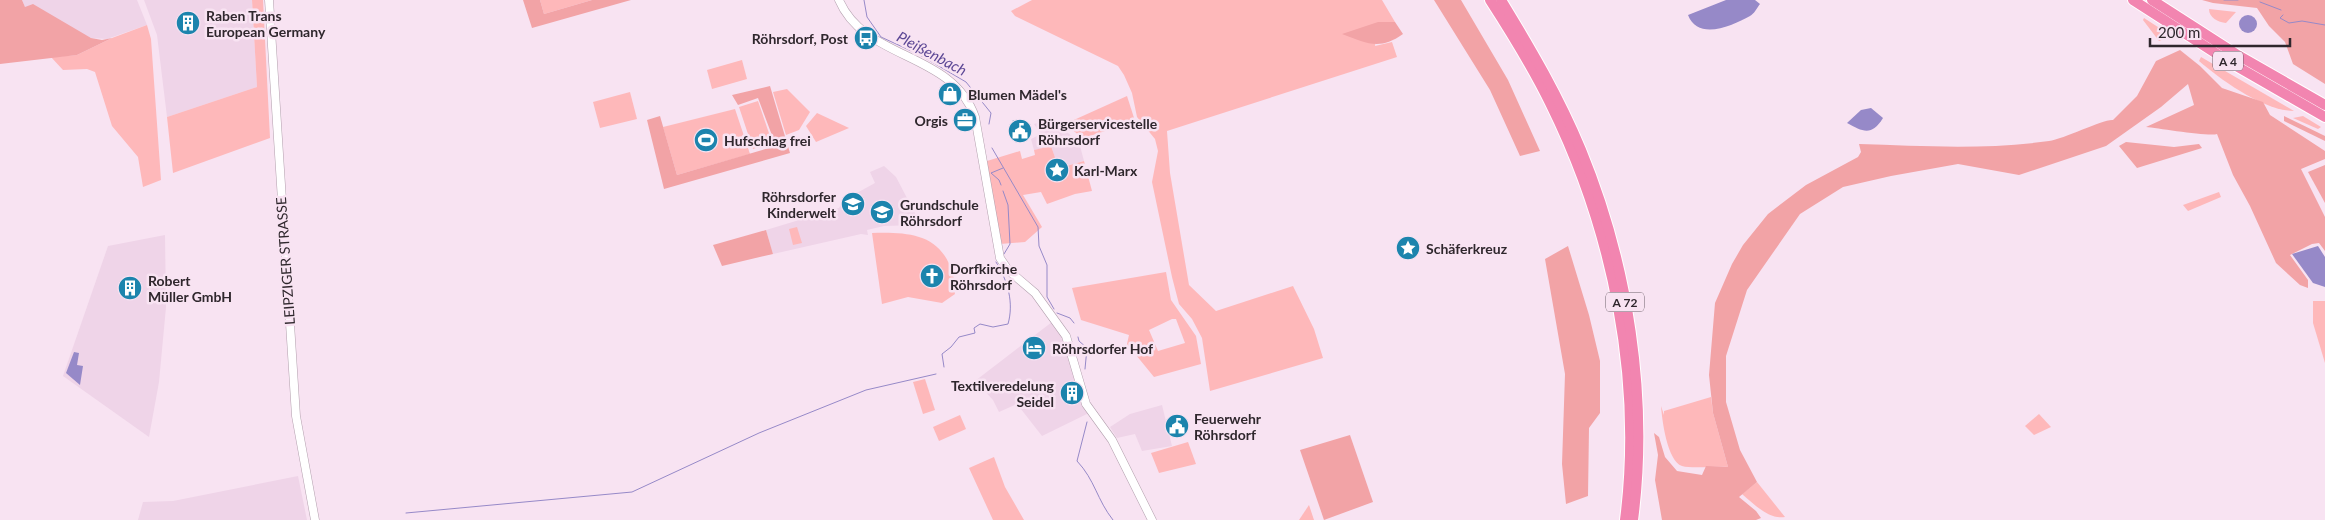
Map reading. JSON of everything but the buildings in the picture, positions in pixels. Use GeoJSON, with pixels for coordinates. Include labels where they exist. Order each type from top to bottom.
{"type":"FeatureCollection","features":[{"type":"Feature","properties":{"kind":"highway","name":"A 72"},"geometry":{"type":"LineString","coordinates":[[1490,0],[1551,105],[1576,163],[1598,225],[1614,290],[1625,361],[1629,436],[1625,520]]}},
{"type":"Feature","properties":{"kind":"highway","name":"A 72"},"geometry":{"type":"LineString","coordinates":[[1501,0],[1539,63],[1572,130],[1594,184],[1613,249],[1628,318],[1634,362],[1638,434],[1634,520]]}},
{"type":"Feature","properties":{"kind":"highway","name":"A 4"},"geometry":{"type":"LineString","coordinates":[[2133,0],[2231,63],[2325,118]]}},
{"type":"Feature","properties":{"kind":"highway","name":"A 4"},"geometry":{"type":"LineString","coordinates":[[2152,0],[2236,54],[2325,105]]}},
{"type":"Feature","properties":{"kind":"street","name":"LEIPZIGER STRASSE"},"geometry":{"type":"LineString","coordinates":[[268,0],[296,416],[315,520]]}},
{"type":"Feature","properties":{"kind":"street"},"geometry":{"type":"LineString","coordinates":[[838,0],[848,18],[868,36],[943,75],[961,91],[971,105],[978,132],[1000,258],[1008,270],[1035,293],[1066,336],[1086,404],[1112,440],[1152,520]]}},
{"type":"Feature","properties":{"kind":"shaded area"},"geometry":{"type":"Polygon","coordinates":[[[0,0],[22,0],[25,7],[33,4],[91,38],[102,40],[112,38],[77,55],[0,64],[0,0]]]}},
{"type":"Feature","properties":{"kind":"shaded area"},"geometry":{"type":"Polygon","coordinates":[[[22,0],[137,0],[147,25],[107,39],[91,38],[25,7],[22,0]]]}},
{"type":"Feature","properties":{"kind":"shaded area"},"geometry":{"type":"Polygon","coordinates":[[[144,0],[252,0],[257,87],[167,117],[157,35],[144,0]]]}},
{"type":"Feature","properties":{"kind":"shaded area"},"geometry":{"type":"Polygon","coordinates":[[[252,0],[263,0],[270,138],[173,173],[167,117],[257,87],[252,0]]]}},
{"type":"Feature","properties":{"kind":"shaded area"},"geometry":{"type":"Polygon","coordinates":[[[523,0],[540,0],[544,14],[592,0],[631,0],[532,28],[523,0]]]}},
{"type":"Feature","properties":{"kind":"shaded area"},"geometry":{"type":"Polygon","coordinates":[[[540,0],[592,0],[544,14],[540,0]]]}},
{"type":"Feature","properties":{"kind":"shaded area"},"geometry":{"type":"Polygon","coordinates":[[[1032,0],[1382,0],[1395,22],[1378,22],[1375,46],[1392,42],[1397,57],[1167,131],[1170,173],[1189,285],[1216,311],[1293,286],[1314,329],[1323,358],[1210,391],[1202,338],[1192,319],[1179,304],[1172,277],[1152,182],[1158,151],[1155,139],[1137,117],[1132,93],[1118,66],[1015,16],[1011,11],[1032,0]]]}},
{"type":"Feature","properties":{"kind":"shaded area"},"geometry":{"type":"Polygon","coordinates":[[[1434,0],[1461,0],[1508,80],[1540,151],[1520,156],[1490,90],[1434,0]]]}},
{"type":"Feature","properties":{"kind":"shaded area"},"geometry":{"type":"Polygon","coordinates":[[[1726,0],[1755,0],[1760,4],[1750,16],[1734,24],[1716,29],[1699,28],[1688,15],[1726,0]]]}},
{"type":"Feature","properties":{"kind":"shaded area"},"geometry":{"type":"Polygon","coordinates":[[[2202,0],[2325,0],[2325,84],[2293,64],[2285,42],[2269,26],[2257,8],[2202,0]]]}},
{"type":"Feature","properties":{"kind":"shaded area"},"geometry":{"type":"Polygon","coordinates":[[[2209,9],[2236,12],[2226,23],[2215,19],[2209,12],[2209,9]]]}},
{"type":"Feature","properties":{"kind":"shaded area"},"geometry":{"type":"Polygon","coordinates":[[[2244,15],[2252,15],[2257,20],[2255,31],[2244,33],[2239,28],[2239,20],[2244,15]]]}},
{"type":"Feature","properties":{"kind":"shaded area"},"geometry":{"type":"Polygon","coordinates":[[[2144,18],[2161,29],[2160,34],[2164,39],[2159,41],[2143,20],[2144,18]]]}},
{"type":"Feature","properties":{"kind":"shaded area"},"geometry":{"type":"Polygon","coordinates":[[[1378,22],[1395,22],[1403,34],[1387,42],[1373,44],[1342,34],[1378,22]]]}},
{"type":"Feature","properties":{"kind":"shaded area"},"geometry":{"type":"Polygon","coordinates":[[[147,25],[151,39],[161,180],[143,187],[138,157],[112,126],[95,72],[87,69],[63,70],[51,57],[77,55],[112,38],[147,25]]]}},
{"type":"Feature","properties":{"kind":"shaded area"},"geometry":{"type":"Polygon","coordinates":[[[2180,50],[2200,66],[2222,88],[2263,102],[2270,115],[2325,151],[2325,159],[2301,169],[2325,217],[2325,251],[2319,243],[2312,244],[2290,255],[2308,280],[2308,288],[2300,285],[2276,263],[2250,206],[2233,175],[2217,134],[2146,127],[2194,105],[2188,84],[2161,107],[2106,146],[2019,175],[1958,164],[1843,187],[1800,214],[1747,290],[1726,356],[1726,402],[1740,450],[1757,482],[1739,497],[1756,511],[1761,518],[1756,520],[1662,520],[1655,480],[1658,455],[1654,433],[1659,437],[1665,457],[1677,471],[1702,475],[1706,466],[1728,467],[1713,413],[1709,375],[1715,303],[1732,264],[1743,245],[1768,214],[1806,185],[1858,157],[1861,152],[1859,144],[1954,147],[2025,144],[2049,141],[2113,120],[2137,96],[2156,61],[2180,50]]]}},
{"type":"Feature","properties":{"kind":"shaded area"},"geometry":{"type":"Polygon","coordinates":[[[2201,57],[2294,111],[2270,106],[2244,93],[2199,61],[2201,57]]]}},
{"type":"Feature","properties":{"kind":"shaded area"},"geometry":{"type":"Polygon","coordinates":[[[742,60],[747,79],[712,89],[707,70],[742,60]]]}},
{"type":"Feature","properties":{"kind":"shaded area"},"geometry":{"type":"Polygon","coordinates":[[[770,86],[790,153],[664,189],[647,120],[660,116],[677,175],[776,146],[758,98],[738,105],[732,95],[770,86]]]}},
{"type":"Feature","properties":{"kind":"shaded area"},"geometry":{"type":"Polygon","coordinates":[[[787,89],[810,112],[799,130],[786,135],[773,92],[787,89]]]}},
{"type":"Feature","properties":{"kind":"shaded area"},"geometry":{"type":"Polygon","coordinates":[[[630,92],[637,119],[600,128],[593,102],[630,92]]]}},
{"type":"Feature","properties":{"kind":"shaded area"},"geometry":{"type":"Polygon","coordinates":[[[1127,96],[1135,121],[1090,136],[1080,136],[1065,124],[1127,96]]]}},
{"type":"Feature","properties":{"kind":"shaded area"},"geometry":{"type":"Polygon","coordinates":[[[758,101],[772,142],[753,149],[739,107],[758,101]]]}},
{"type":"Feature","properties":{"kind":"shaded area"},"geometry":{"type":"Polygon","coordinates":[[[1871,108],[1883,118],[1875,128],[1867,131],[1847,123],[1861,110],[1871,108]]]}},
{"type":"Feature","properties":{"kind":"shaded area","name":"Hufschlag frei"},"geometry":{"type":"Polygon","coordinates":[[[735,109],[750,154],[677,175],[663,127],[735,109]]]}},
{"type":"Feature","properties":{"kind":"shaded area"},"geometry":{"type":"Polygon","coordinates":[[[817,113],[849,128],[816,142],[806,126],[817,113]]]}},
{"type":"Feature","properties":{"kind":"shaded area"},"geometry":{"type":"Polygon","coordinates":[[[2284,116],[2325,136],[2325,141],[2284,121],[2284,116]]]}},
{"type":"Feature","properties":{"kind":"shaded area"},"geometry":{"type":"Polygon","coordinates":[[[2303,116],[2321,127],[2318,129],[2293,118],[2303,116]]]}},
{"type":"Feature","properties":{"kind":"shaded area"},"geometry":{"type":"Polygon","coordinates":[[[1051,119],[1079,142],[1084,161],[1063,167],[1057,163],[1051,146],[1034,150],[1031,139],[1041,134],[1034,124],[1051,119]]]}},
{"type":"Feature","properties":{"kind":"shaded area"},"geometry":{"type":"Polygon","coordinates":[[[2126,142],[2174,147],[2199,144],[2202,148],[2137,168],[2119,146],[2126,142]]]}},
{"type":"Feature","properties":{"kind":"shaded area"},"geometry":{"type":"Polygon","coordinates":[[[1051,146],[1057,163],[1063,167],[1084,161],[1092,191],[1075,194],[1047,204],[1041,192],[1023,195],[1042,227],[1025,242],[1000,244],[987,161],[1020,151],[1022,159],[1035,155],[1034,150],[1051,146]]]}},
{"type":"Feature","properties":{"kind":"shaded area"},"geometry":{"type":"Polygon","coordinates":[[[2325,165],[2325,203],[2308,172],[2325,165]]]}},
{"type":"Feature","properties":{"kind":"shaded area","name":"Grundschule Röhrsdorf"},"geometry":{"type":"Polygon","coordinates":[[[884,166],[896,177],[920,223],[917,225],[884,226],[867,230],[868,235],[861,234],[773,254],[766,230],[839,208],[844,200],[875,183],[870,172],[884,166]]]}},
{"type":"Feature","properties":{"kind":"shaded area"},"geometry":{"type":"Polygon","coordinates":[[[2219,192],[2221,197],[2188,211],[2183,205],[2219,192]]]}},
{"type":"Feature","properties":{"kind":"shaded area"},"geometry":{"type":"Polygon","coordinates":[[[797,227],[802,243],[793,245],[789,229],[797,227]]]}},
{"type":"Feature","properties":{"kind":"shaded area"},"geometry":{"type":"Polygon","coordinates":[[[766,230],[773,254],[722,266],[713,245],[766,230]]]}},
{"type":"Feature","properties":{"kind":"shaded area"},"geometry":{"type":"Polygon","coordinates":[[[872,233],[912,235],[934,244],[949,264],[954,279],[955,294],[942,303],[908,297],[882,304],[872,233]]]}},
{"type":"Feature","properties":{"kind":"shaded area","name":"Robert Müller GmbH"},"geometry":{"type":"Polygon","coordinates":[[[165,235],[166,307],[159,382],[149,437],[63,376],[108,246],[165,235]]]}},
{"type":"Feature","properties":{"kind":"shaded area"},"geometry":{"type":"Polygon","coordinates":[[[1568,246],[1589,315],[1600,361],[1600,413],[1589,428],[1588,496],[1566,504],[1562,464],[1565,374],[1545,259],[1568,246]]]}},
{"type":"Feature","properties":{"kind":"shaded area"},"geometry":{"type":"Polygon","coordinates":[[[2318,246],[2325,257],[2325,287],[2313,283],[2292,254],[2318,246]]]}},
{"type":"Feature","properties":{"kind":"shaded area"},"geometry":{"type":"Polygon","coordinates":[[[1166,272],[1171,300],[1196,336],[1201,364],[1154,377],[1127,344],[1129,335],[1081,320],[1072,288],[1166,272]],[[1172,319],[1149,330],[1158,351],[1185,343],[1176,319],[1172,319]]]}},
{"type":"Feature","properties":{"kind":"shaded area"},"geometry":{"type":"Polygon","coordinates":[[[2313,301],[2325,301],[2325,363],[2313,323],[2313,301]]]}},
{"type":"Feature","properties":{"kind":"shaded area"},"geometry":{"type":"Polygon","coordinates":[[[1052,322],[1064,341],[1091,412],[1042,436],[1017,404],[999,412],[993,400],[975,381],[1052,322]]]}},
{"type":"Feature","properties":{"kind":"shaded area"},"geometry":{"type":"Polygon","coordinates":[[[74,352],[79,353],[77,365],[83,366],[80,385],[66,373],[74,352]]]}},
{"type":"Feature","properties":{"kind":"shaded area"},"geometry":{"type":"Polygon","coordinates":[[[925,379],[935,410],[923,414],[913,382],[925,379]]]}},
{"type":"Feature","properties":{"kind":"shaded area"},"geometry":{"type":"Polygon","coordinates":[[[1711,397],[1713,413],[1728,467],[1682,466],[1677,463],[1669,448],[1661,406],[1664,415],[1664,411],[1711,397]]]}},
{"type":"Feature","properties":{"kind":"shaded area"},"geometry":{"type":"Polygon","coordinates":[[[1162,405],[1172,446],[1142,451],[1135,434],[1117,438],[1110,427],[1130,414],[1162,405]]]}},
{"type":"Feature","properties":{"kind":"shaded area"},"geometry":{"type":"Polygon","coordinates":[[[2039,414],[2051,427],[2034,435],[2025,426],[2039,414]]]}},
{"type":"Feature","properties":{"kind":"shaded area"},"geometry":{"type":"Polygon","coordinates":[[[960,415],[966,429],[939,441],[933,427],[960,415]]]}},
{"type":"Feature","properties":{"kind":"shaded area"},"geometry":{"type":"Polygon","coordinates":[[[1350,435],[1373,502],[1324,520],[1300,450],[1350,435]]]}},
{"type":"Feature","properties":{"kind":"shaded area"},"geometry":{"type":"Polygon","coordinates":[[[1188,442],[1196,464],[1159,473],[1151,453],[1188,442]]]}},
{"type":"Feature","properties":{"kind":"shaded area"},"geometry":{"type":"Polygon","coordinates":[[[994,457],[1005,487],[1024,520],[993,520],[969,468],[994,457]]]}},
{"type":"Feature","properties":{"kind":"shaded area"},"geometry":{"type":"Polygon","coordinates":[[[298,476],[307,520],[138,520],[143,502],[173,501],[298,476]]]}},
{"type":"Feature","properties":{"kind":"shaded area"},"geometry":{"type":"Polygon","coordinates":[[[1757,482],[1785,517],[1768,514],[1742,494],[1757,482]]]}},
{"type":"Feature","properties":{"kind":"shaded area"},"geometry":{"type":"Polygon","coordinates":[[[1309,505],[1314,520],[1299,520],[1309,505]]]}},
{"type":"Feature","properties":{"kind":"waterway","name":"Pleißenbach"},"geometry":{"type":"LineString","coordinates":[[864,0],[867,17],[881,37],[920,55],[966,82],[991,113],[989,124]]}},
{"type":"Feature","properties":{"kind":"waterway"},"geometry":{"type":"LineString","coordinates":[[2224,0],[2238,0]]}},
{"type":"Feature","properties":{"kind":"waterway"},"geometry":{"type":"LineString","coordinates":[[2260,2],[2281,10]]}},
{"type":"Feature","properties":{"kind":"waterway"},"geometry":{"type":"LineString","coordinates":[[2283,15],[2280,18],[2289,23],[2302,21],[2325,25]]}},
{"type":"Feature","properties":{"kind":"waterway","name":"Pleißenbach"},"geometry":{"type":"LineString","coordinates":[[992,148],[1038,227],[1039,246],[1047,265],[1047,297],[1054,309]]}},
{"type":"Feature","properties":{"kind":"waterway"},"geometry":{"type":"LineString","coordinates":[[1001,185],[999,180],[991,173],[1003,168]]}},
{"type":"Feature","properties":{"kind":"waterway"},"geometry":{"type":"LineString","coordinates":[[1003,191],[1008,205],[1010,244],[1004,254]]}},
{"type":"Feature","properties":{"kind":"waterway"},"geometry":{"type":"LineString","coordinates":[[944,367],[942,354],[959,337],[975,333],[974,328],[980,324],[993,327],[1008,324],[1010,316],[1009,292],[996,262]]}},
{"type":"Feature","properties":{"kind":"waterway","name":"Pleißenbach"},"geometry":{"type":"LineString","coordinates":[[1057,313],[1070,318],[1074,323]]}},
{"type":"Feature","properties":{"kind":"waterway","name":"Pleißenbach"},"geometry":{"type":"LineString","coordinates":[[1078,337],[1079,341],[1087,348],[1085,369]]}},
{"type":"Feature","properties":{"kind":"waterway"},"geometry":{"type":"LineString","coordinates":[[406,513],[632,492],[759,433],[866,390],[936,374]]}},
{"type":"Feature","properties":{"kind":"waterway","name":"Pleißenbach"},"geometry":{"type":"LineString","coordinates":[[1087,422],[1077,461],[1088,475],[1113,520]]}},
{"type":"Feature","properties":{"kind":"place","name":"Raben Trans European Germany"},"geometry":{"type":"Point","coordinates":[188,23]}},
{"type":"Feature","properties":{"kind":"place","name":"Röhrsdorf, Post"},"geometry":{"type":"Point","coordinates":[866,38]}},
{"type":"Feature","properties":{"kind":"place","name":"Blumen Mädel's"},"geometry":{"type":"Point","coordinates":[950,94]}},
{"type":"Feature","properties":{"kind":"place","name":"Orgis"},"geometry":{"type":"Point","coordinates":[965,120]}},
{"type":"Feature","properties":{"kind":"place","name":"Bürgerservicestelle Röhrsdorf"},"geometry":{"type":"Point","coordinates":[1020,131]}},
{"type":"Feature","properties":{"kind":"place","name":"Hufschlag frei"},"geometry":{"type":"Point","coordinates":[706,140]}},
{"type":"Feature","properties":{"kind":"place","name":"Karl-Marx"},"geometry":{"type":"Point","coordinates":[1057,170]}},
{"type":"Feature","properties":{"kind":"place","name":"Röhrsdorfer Kinderwelt"},"geometry":{"type":"Point","coordinates":[853,204]}},
{"type":"Feature","properties":{"kind":"place","name":"Grundschule Röhrsdorf"},"geometry":{"type":"Point","coordinates":[882,212]}},
{"type":"Feature","properties":{"kind":"place","name":"Schäferkreuz"},"geometry":{"type":"Point","coordinates":[1408,248]}},
{"type":"Feature","properties":{"kind":"place","name":"Dorfkirche Röhrsdorf"},"geometry":{"type":"Point","coordinates":[932,276]}},
{"type":"Feature","properties":{"kind":"place","name":"Robert Müller GmbH"},"geometry":{"type":"Point","coordinates":[130,288]}},
{"type":"Feature","properties":{"kind":"place","name":"Röhrsdorfer Hof"},"geometry":{"type":"Point","coordinates":[1034,348]}},
{"type":"Feature","properties":{"kind":"place","name":"Textilveredelung Seidel"},"geometry":{"type":"Point","coordinates":[1072,393]}},
{"type":"Feature","properties":{"kind":"place","name":"Feuerwehr Röhrsdorf"},"geometry":{"type":"Point","coordinates":[1177,426]}}]}
